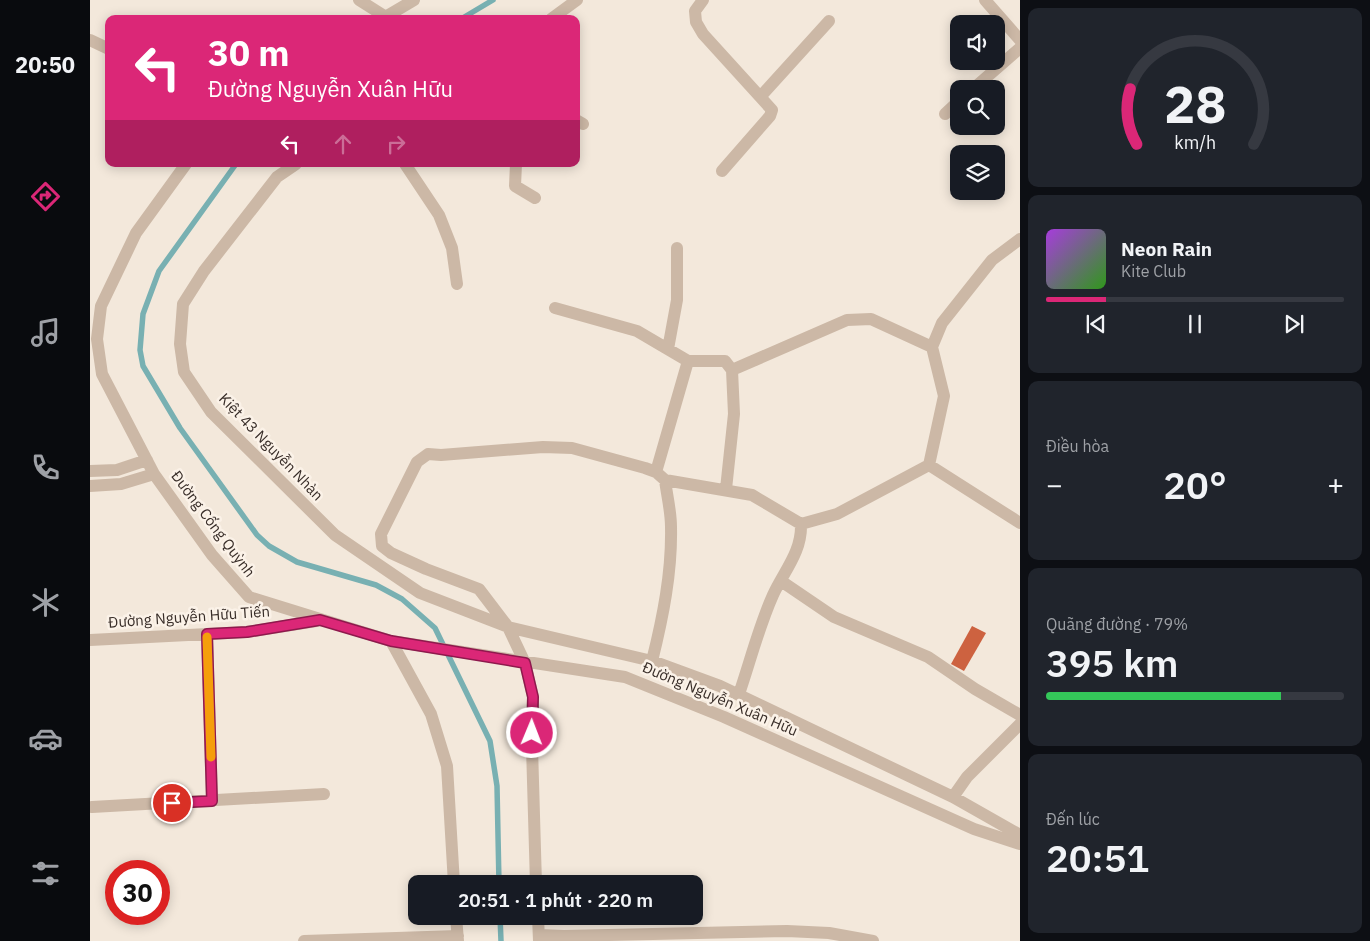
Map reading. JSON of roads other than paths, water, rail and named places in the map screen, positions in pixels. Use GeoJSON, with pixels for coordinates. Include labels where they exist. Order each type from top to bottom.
{"type":"FeatureCollection","features":[{"type":"Feature","properties":{"kind":"street"},"geometry":{"type":"LineString","coordinates":[[359,0],[380,15]]}},
{"type":"Feature","properties":{"kind":"street"},"geometry":{"type":"LineString","coordinates":[[389,15],[414,0]]}},
{"type":"Feature","properties":{"kind":"street"},"geometry":{"type":"LineString","coordinates":[[556,15],[577,0]]}},
{"type":"Feature","properties":{"kind":"street"},"geometry":{"type":"LineString","coordinates":[[703,0],[695,10],[696,22],[703,34],[772,110],[770,116],[722,171]]}},
{"type":"Feature","properties":{"kind":"street"},"geometry":{"type":"LineString","coordinates":[[985,0],[1020,40]]}},
{"type":"Feature","properties":{"kind":"street"},"geometry":{"type":"LineString","coordinates":[[761,96],[829,21]]}},
{"type":"Feature","properties":{"kind":"street"},"geometry":{"type":"LineString","coordinates":[[90,40],[105,47]]}},
{"type":"Feature","properties":{"kind":"street"},"geometry":{"type":"LineString","coordinates":[[983,80],[1020,48]]}},
{"type":"Feature","properties":{"kind":"street"},"geometry":{"type":"LineString","coordinates":[[945,114],[950,110]]}},
{"type":"Feature","properties":{"kind":"street","name":"Đường Cống Quỳnh"},"geometry":{"type":"LineString","coordinates":[[184,167],[136,233],[101,306],[97,339],[102,374],[154,474],[212,555],[249,597],[391,641]]}},
{"type":"Feature","properties":{"kind":"street","name":"Kiệt 43 Nguyễn Nhàn"},"geometry":{"type":"LineString","coordinates":[[292,167],[277,177],[242,220],[204,271],[183,304],[180,344],[184,372],[211,412],[335,535],[420,593],[508,626]]}},
{"type":"Feature","properties":{"kind":"street"},"geometry":{"type":"LineString","coordinates":[[407,167],[439,215],[452,248],[457,284]]}},
{"type":"Feature","properties":{"kind":"street"},"geometry":{"type":"LineString","coordinates":[[413,175],[419,167]]}},
{"type":"Feature","properties":{"kind":"street"},"geometry":{"type":"LineString","coordinates":[[516,167],[515,186],[535,198]]}},
{"type":"Feature","properties":{"kind":"street"},"geometry":{"type":"LineString","coordinates":[[930,465],[944,396],[932,347],[942,323],[992,260],[1020,239]]}},
{"type":"Feature","properties":{"kind":"street"},"geometry":{"type":"LineString","coordinates":[[668,349],[677,300],[677,248]]}},
{"type":"Feature","properties":{"kind":"street"},"geometry":{"type":"LineString","coordinates":[[555,308],[637,331],[688,361],[725,361],[732,370],[734,414],[726,489]]}},
{"type":"Feature","properties":{"kind":"street"},"geometry":{"type":"LineString","coordinates":[[732,370],[847,320],[871,319],[932,347]]}},
{"type":"Feature","properties":{"kind":"street"},"geometry":{"type":"LineString","coordinates":[[652,661],[662,620],[669,569],[671,526],[661,476],[688,361]]}},
{"type":"Feature","properties":{"kind":"street"},"geometry":{"type":"LineString","coordinates":[[536,875],[532,747],[533,697],[525,663],[508,626],[479,589],[426,569],[391,553],[382,546],[381,534],[417,462],[428,454],[441,455],[553,447],[572,448],[661,476],[752,495],[801,524],[837,514],[930,465]]}},
{"type":"Feature","properties":{"kind":"street"},"geometry":{"type":"LineString","coordinates":[[90,471],[118,470],[147,460]]}},
{"type":"Feature","properties":{"kind":"street"},"geometry":{"type":"LineString","coordinates":[[930,465],[1020,523]]}},
{"type":"Feature","properties":{"kind":"street"},"geometry":{"type":"LineString","coordinates":[[90,486],[121,484],[154,474]]}},
{"type":"Feature","properties":{"kind":"street"},"geometry":{"type":"LineString","coordinates":[[739,694],[773,595],[792,563],[801,536],[801,524]]}},
{"type":"Feature","properties":{"kind":"street"},"geometry":{"type":"LineString","coordinates":[[781,581],[834,617],[928,656],[975,689],[1020,715]]}},
{"type":"Feature","properties":{"kind":"street","name":"Đường Nguyễn Hữu Tiến"},"geometry":{"type":"LineString","coordinates":[[90,640],[247,632],[320,620]]}},
{"type":"Feature","properties":{"kind":"street","name":"Đường Nguyễn Xuân Hữu"},"geometry":{"type":"LineString","coordinates":[[508,626],[652,661],[739,694],[953,797],[1020,836]]}},
{"type":"Feature","properties":{"kind":"street"},"geometry":{"type":"LineString","coordinates":[[207,634],[212,801]]}},
{"type":"Feature","properties":{"kind":"street"},"geometry":{"type":"LineString","coordinates":[[391,641],[431,714],[447,766],[453,875]]}},
{"type":"Feature","properties":{"kind":"street","name":"Đường Nguyễn Xuân Hữu"},"geometry":{"type":"LineString","coordinates":[[391,641],[525,663],[570,667],[625,677],[758,732],[965,825],[1020,844]]}},
{"type":"Feature","properties":{"kind":"street"},"geometry":{"type":"LineString","coordinates":[[953,797],[967,777],[1020,724]]}},
{"type":"Feature","properties":{"kind":"street"},"geometry":{"type":"LineString","coordinates":[[92,807],[324,794]]}},
{"type":"Feature","properties":{"kind":"street"},"geometry":{"type":"LineString","coordinates":[[304,941],[458,938],[457,925]]}},
{"type":"Feature","properties":{"kind":"street"},"geometry":{"type":"LineString","coordinates":[[538,925],[539,938],[787,931],[829,933],[873,941]]}},
{"type":"Feature","properties":{"kind":"waterway"},"geometry":{"type":"LineString","coordinates":[[468,15],[493,0]]}},
{"type":"Feature","properties":{"kind":"waterway"},"geometry":{"type":"LineString","coordinates":[[234,167],[159,271],[143,314],[140,350],[143,366],[180,428],[257,535],[269,546],[297,562],[376,585],[402,599],[435,628],[490,741],[497,786],[499,875]]}},
{"type":"Feature","properties":{"kind":"waterway"},"geometry":{"type":"LineString","coordinates":[[500,925],[501,941]]}}]}
